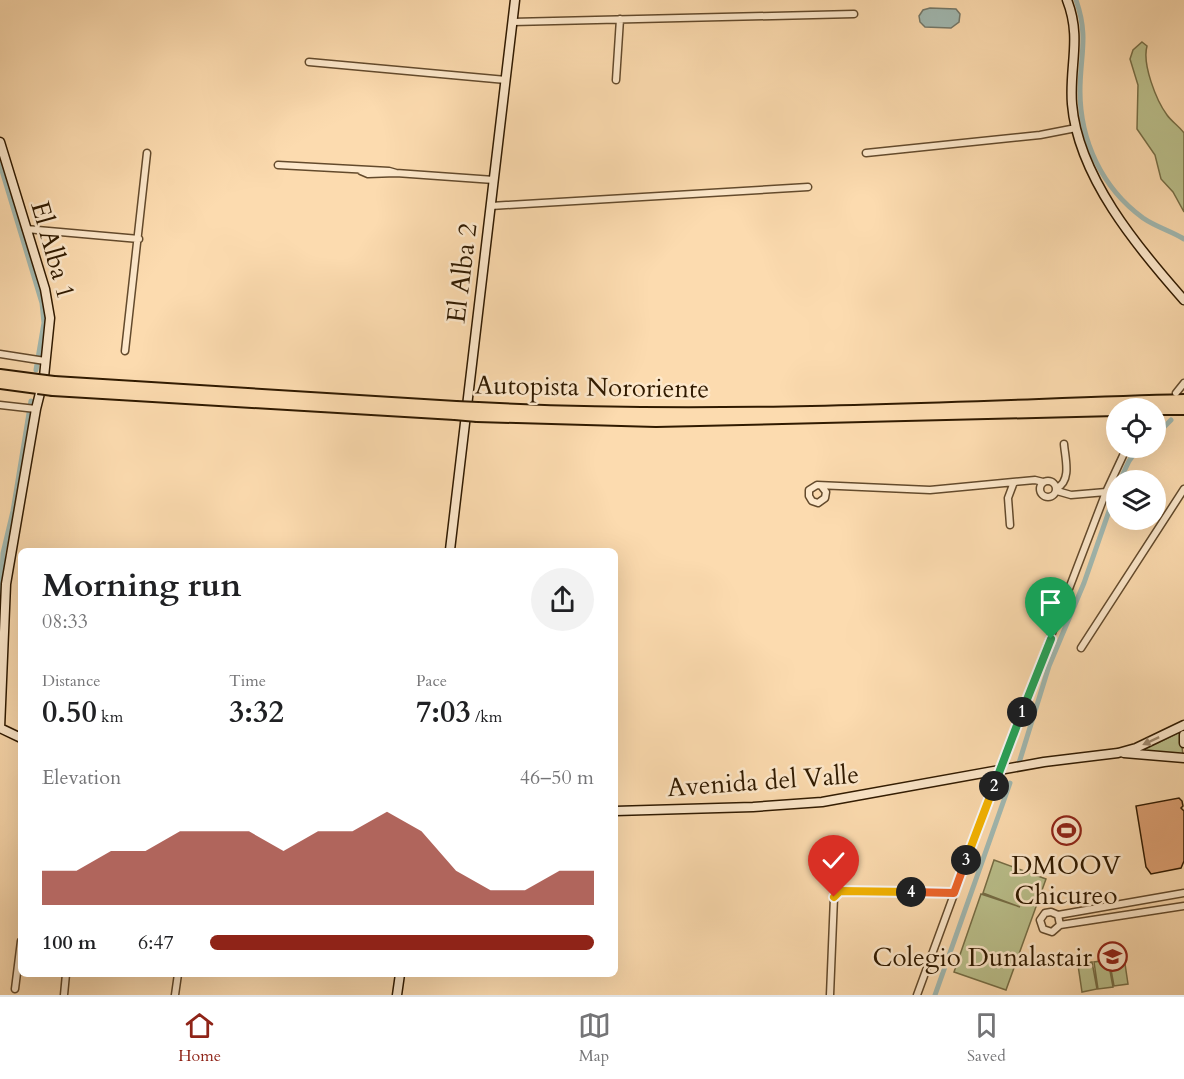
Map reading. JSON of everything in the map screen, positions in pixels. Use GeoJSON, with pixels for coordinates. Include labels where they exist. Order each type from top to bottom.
{"type":"FeatureCollection","features":[{"type":"Feature","properties":{"kind":"highway","name":"Autopista Nororiente"},"geometry":{"type":"LineString","coordinates":[[0,375],[38,384]]}},
{"type":"Feature","properties":{"kind":"highway","name":"Autopista Nororiente"},"geometry":{"type":"LineString","coordinates":[[0,383],[656,421],[1106,410]]}},
{"type":"Feature","properties":{"kind":"highway","name":"Autopista Nororiente"},"geometry":{"type":"LineString","coordinates":[[478,412],[702,413],[1180,397]]}},
{"type":"Feature","properties":{"kind":"highway"},"geometry":{"type":"LineString","coordinates":[[1166,409],[1184,409]]}},
{"type":"Feature","properties":{"kind":"street","name":"El Alba 2"},"geometry":{"type":"LineString","coordinates":[[450,548],[515,0]]}},
{"type":"Feature","properties":{"kind":"street"},"geometry":{"type":"LineString","coordinates":[[1067,0],[1076,36],[1072,90],[1076,128],[1089,164],[1124,226],[1184,300]]}},
{"type":"Feature","properties":{"kind":"street"},"geometry":{"type":"LineString","coordinates":[[513,22],[854,14]]}},
{"type":"Feature","properties":{"kind":"street"},"geometry":{"type":"LineString","coordinates":[[616,80],[620,20]]}},
{"type":"Feature","properties":{"kind":"street"},"geometry":{"type":"LineString","coordinates":[[309,62],[506,80]]}},
{"type":"Feature","properties":{"kind":"street"},"geometry":{"type":"LineString","coordinates":[[866,153],[1040,135],[1076,128]]}},
{"type":"Feature","properties":{"kind":"street","name":"El Alba 1"},"geometry":{"type":"LineString","coordinates":[[0,142],[49,311],[41,394],[32,409],[6,584],[0,728]]}},
{"type":"Feature","properties":{"kind":"street"},"geometry":{"type":"LineString","coordinates":[[125,351],[147,153]]}},
{"type":"Feature","properties":{"kind":"street"},"geometry":{"type":"LineString","coordinates":[[278,165],[362,171],[368,169],[495,180]]}},
{"type":"Feature","properties":{"kind":"street"},"geometry":{"type":"LineString","coordinates":[[491,206],[808,187]]}},
{"type":"Feature","properties":{"kind":"street"},"geometry":{"type":"LineString","coordinates":[[26,229],[139,239]]}},
{"type":"Feature","properties":{"kind":"street"},"geometry":{"type":"LineString","coordinates":[[0,354],[43,361]]}},
{"type":"Feature","properties":{"kind":"street"},"geometry":{"type":"LineString","coordinates":[[1180,397],[1184,383]]}},
{"type":"Feature","properties":{"kind":"street"},"geometry":{"type":"LineString","coordinates":[[0,405],[32,409]]}},
{"type":"Feature","properties":{"kind":"street"},"geometry":{"type":"LineString","coordinates":[[1043,482],[1041,490],[1045,496],[1054,495],[1062,485],[1066,477],[1064,444]]}},
{"type":"Feature","properties":{"kind":"street"},"geometry":{"type":"LineString","coordinates":[[1010,525],[1008,498],[1014,482]]}},
{"type":"Feature","properties":{"kind":"street"},"geometry":{"type":"LineString","coordinates":[[822,487],[930,490],[1014,482],[1050,482],[1057,489],[1071,495],[1106,492],[917,995]]}},
{"type":"Feature","properties":{"kind":"street"},"geometry":{"type":"LineString","coordinates":[[1081,648],[1184,489]]}},
{"type":"Feature","properties":{"kind":"street","name":"Avenida del Valle"},"geometry":{"type":"LineString","coordinates":[[618,811],[789,805],[843,799],[1118,753],[1136,748],[1184,725]]}},
{"type":"Feature","properties":{"kind":"street"},"geometry":{"type":"LineString","coordinates":[[0,728],[18,737]]}},
{"type":"Feature","properties":{"kind":"street"},"geometry":{"type":"LineString","coordinates":[[1184,735],[1184,742]]}},
{"type":"Feature","properties":{"kind":"street","name":"Avenida del Valle"},"geometry":{"type":"LineString","coordinates":[[1118,753],[1184,758]]}},
{"type":"Feature","properties":{"kind":"street"},"geometry":{"type":"LineString","coordinates":[[831,995],[835,893],[840,891],[954,893]]}},
{"type":"Feature","properties":{"kind":"street"},"geometry":{"type":"LineString","coordinates":[[1184,893],[1058,915],[1051,912],[1046,913],[1041,916],[1040,924],[1049,932],[1056,930],[1060,925],[1184,906]]}},
{"type":"Feature","properties":{"kind":"street"},"geometry":{"type":"LineString","coordinates":[[1149,900],[1160,910]]}},
{"type":"Feature","properties":{"kind":"street"},"geometry":{"type":"LineString","coordinates":[[1058,915],[1060,925]]}},
{"type":"Feature","properties":{"kind":"street"},"geometry":{"type":"LineString","coordinates":[[15,990],[18,966]]}},
{"type":"Feature","properties":{"kind":"street"},"geometry":{"type":"LineString","coordinates":[[64,995],[66,977]]}},
{"type":"Feature","properties":{"kind":"street"},"geometry":{"type":"LineString","coordinates":[[173,995],[176,977]]}},
{"type":"Feature","properties":{"kind":"street"},"geometry":{"type":"LineString","coordinates":[[397,995],[400,977]]}},
{"type":"Feature","properties":{"kind":"green space"},"geometry":{"type":"Polygon","coordinates":[[[1142,42],[1147,46],[1148,72],[1159,100],[1167,115],[1184,133],[1184,212],[1173,192],[1161,179],[1155,155],[1137,129],[1138,85],[1130,59],[1133,50],[1142,42]]]}},
{"type":"Feature","properties":{"kind":"green space"},"geometry":{"type":"Polygon","coordinates":[[[1180,732],[1183,755],[1142,751],[1143,750],[1180,732]]]}},
{"type":"Feature","properties":{"kind":"green space"},"geometry":{"type":"Polygon","coordinates":[[[994,860],[1046,879],[1006,990],[954,972],[981,894],[1020,907],[983,893],[994,860]]]}},
{"type":"Feature","properties":{"kind":"green space"},"geometry":{"type":"Polygon","coordinates":[[[1124,957],[1128,984],[1114,986],[1109,959],[1124,957]]]}},
{"type":"Feature","properties":{"kind":"green space"},"geometry":{"type":"Polygon","coordinates":[[[1108,960],[1113,987],[1098,989],[1094,962],[1108,960]]]}},
{"type":"Feature","properties":{"kind":"green space"},"geometry":{"type":"Polygon","coordinates":[[[1092,962],[1097,989],[1082,992],[1078,965],[1092,962]]]}},
{"type":"Feature","properties":{"kind":"water"},"geometry":{"type":"Polygon","coordinates":[[[956,9],[960,14],[959,22],[951,28],[925,27],[920,22],[919,16],[923,10],[956,9]]]}},
{"type":"Feature","properties":{"kind":"building"},"geometry":{"type":"Polygon","coordinates":[[[1179,798],[1184,811],[1184,861],[1181,868],[1151,874],[1146,867],[1136,806],[1179,798]]]}},
{"type":"Feature","properties":{"kind":"waterway"},"geometry":{"type":"LineString","coordinates":[[1076,0],[1083,36],[1081,110],[1084,128],[1096,162],[1116,193],[1129,206],[1143,218],[1184,239]]}},
{"type":"Feature","properties":{"kind":"waterway"},"geometry":{"type":"LineString","coordinates":[[0,164],[42,303],[44,323],[36,370]]}},
{"type":"Feature","properties":{"kind":"waterway"},"geometry":{"type":"LineString","coordinates":[[0,612],[3,553],[13,511],[31,401]]}},
{"type":"Feature","properties":{"kind":"waterway"},"geometry":{"type":"LineString","coordinates":[[1166,425],[1171,420]]}},
{"type":"Feature","properties":{"kind":"waterway"},"geometry":{"type":"LineString","coordinates":[[1125,470],[1131,458]]}},
{"type":"Feature","properties":{"kind":"waterway"},"geometry":{"type":"LineString","coordinates":[[1019,763],[1049,666],[1084,583],[1106,520]]}},
{"type":"Feature","properties":{"kind":"waterway"},"geometry":{"type":"LineString","coordinates":[[935,995],[1010,783]]}},
{"type":"Feature","properties":{"kind":"place","name":"DMOOV Chicureo"},"geometry":{"type":"Point","coordinates":[1066,831]}},
{"type":"Feature","properties":{"kind":"place","name":"Colegio Dunalastair"},"geometry":{"type":"Point","coordinates":[1113,957]}},
{"type":"Feature","properties":{"kind":"route"},"geometry":{"type":"LineString","coordinates":[[834,897],[835,893],[840,891],[954,893],[1051,639]]}}]}
